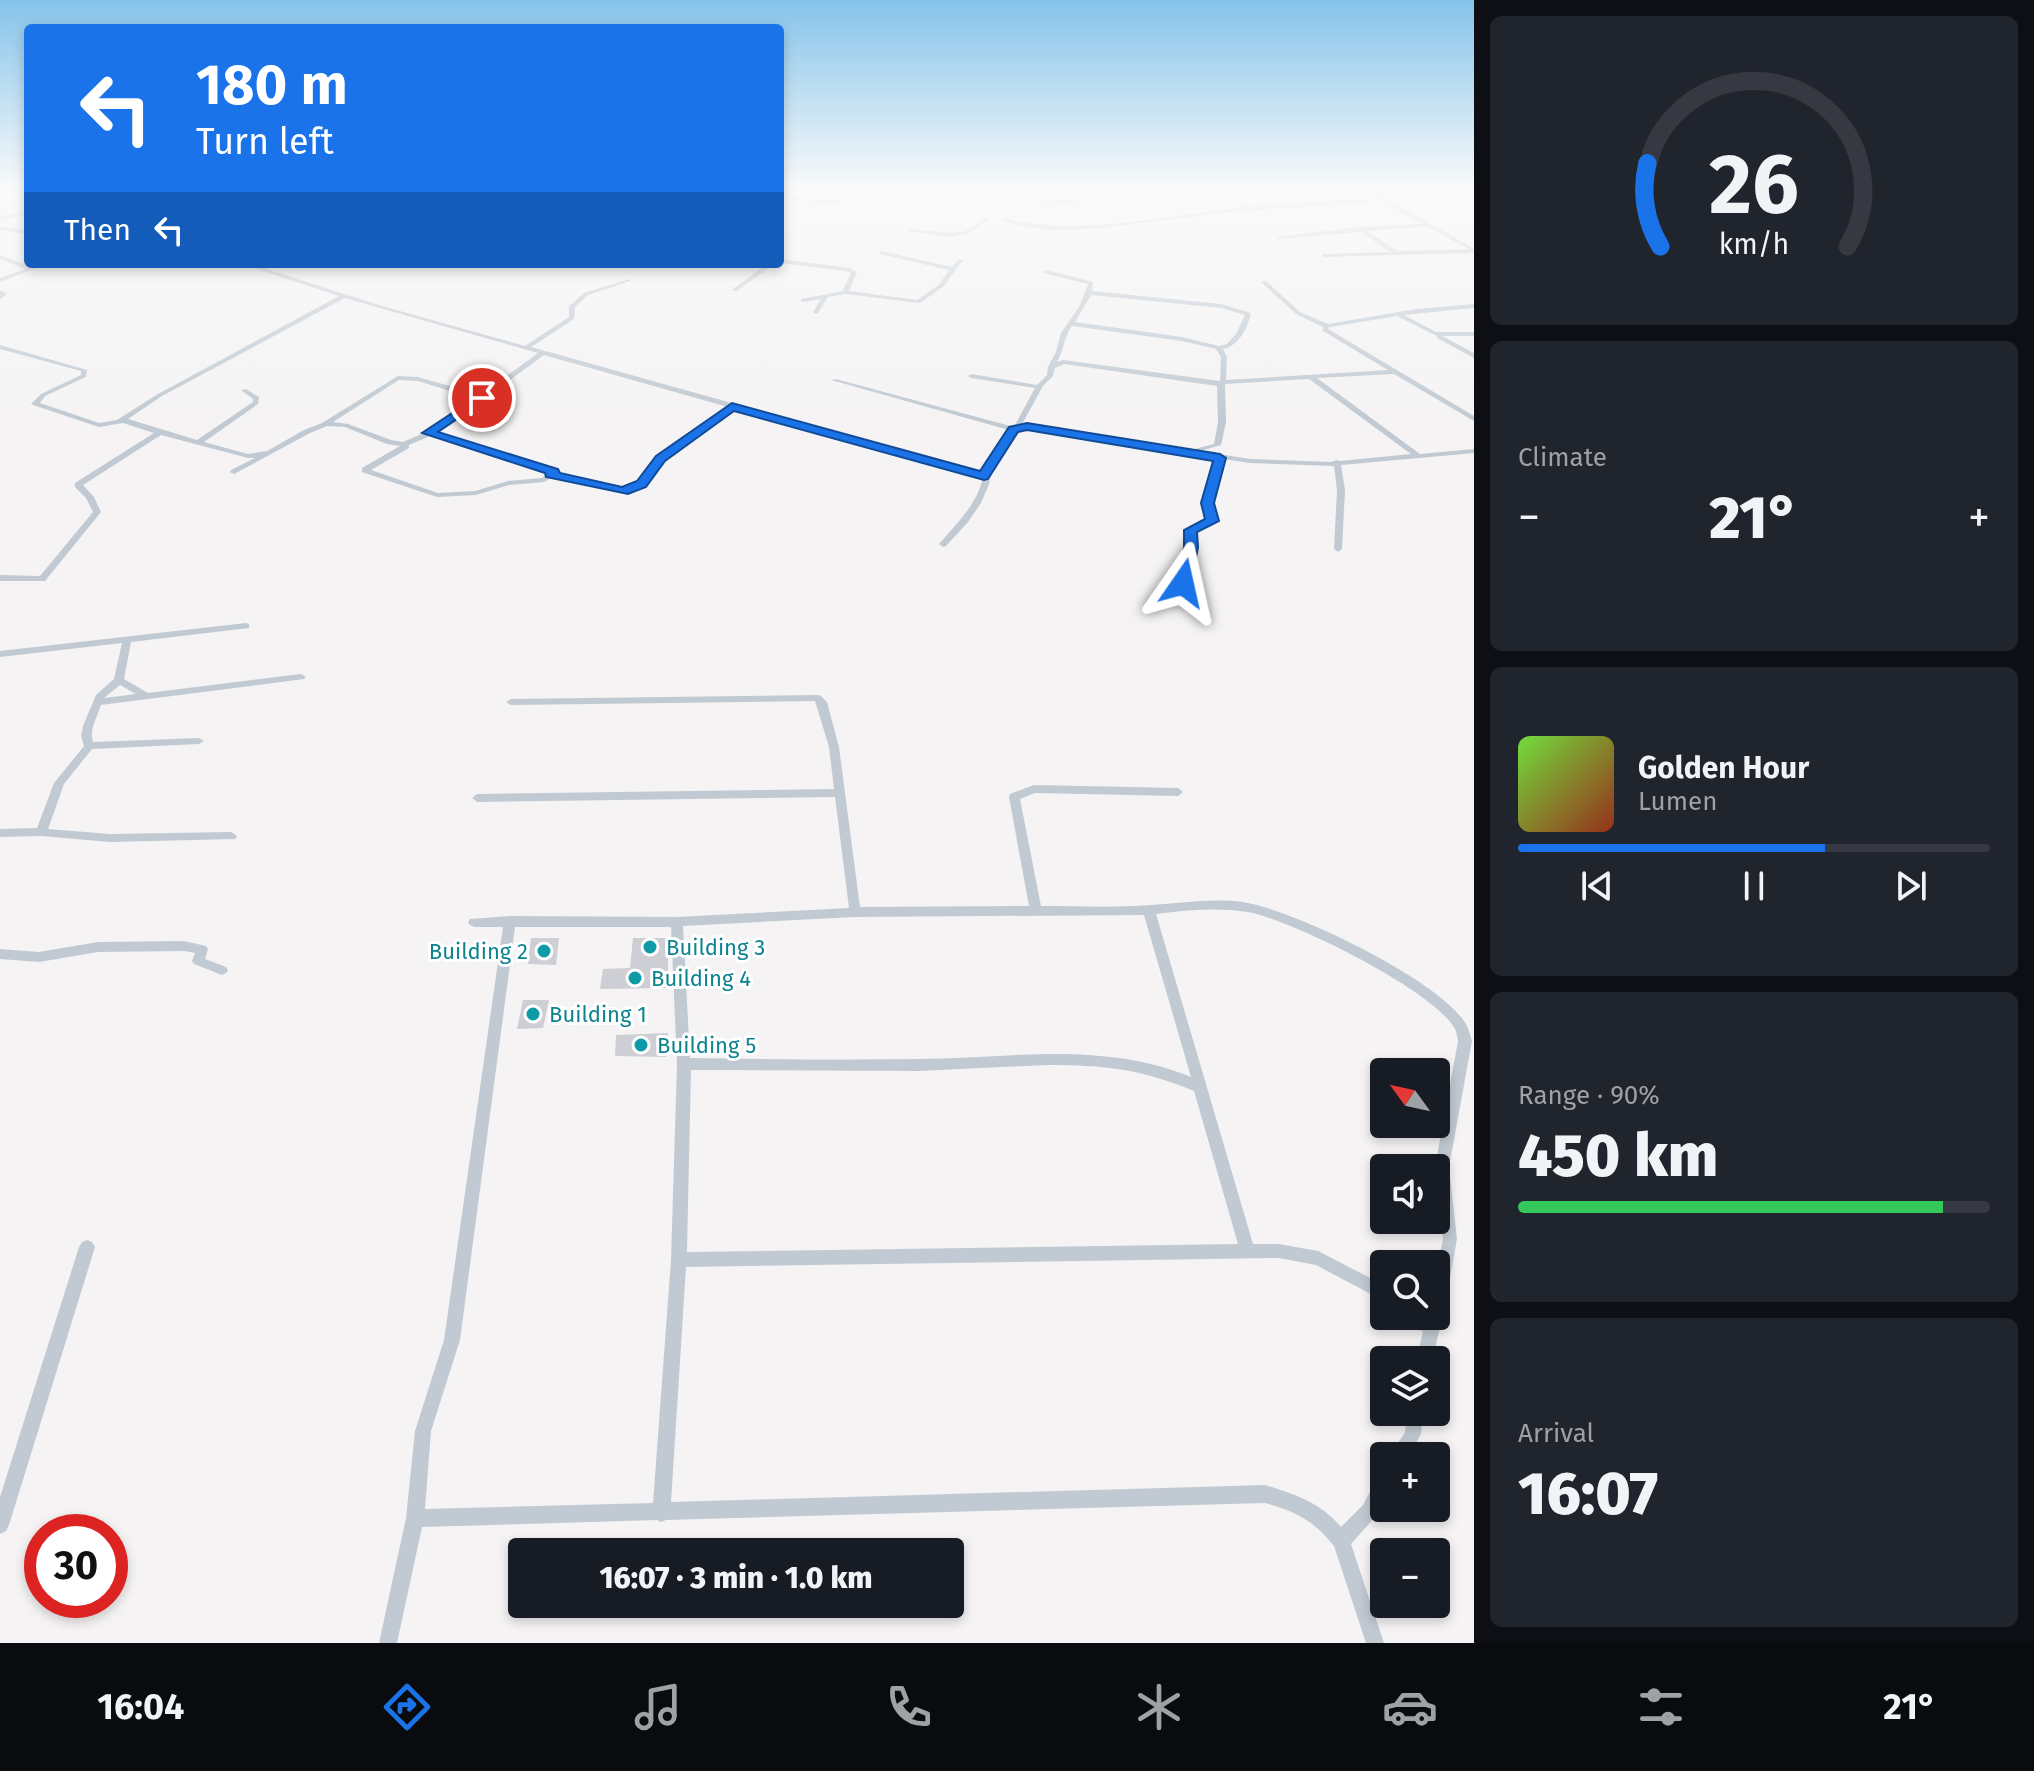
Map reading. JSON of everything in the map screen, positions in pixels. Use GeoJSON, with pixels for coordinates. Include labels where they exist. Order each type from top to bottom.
{"type":"FeatureCollection","features":[{"type":"Feature","properties":{"kind":"street"},"geometry":{"type":"LineString","coordinates":[[811,266],[854,272],[845,292]]}},
{"type":"Feature","properties":{"kind":"street"},"geometry":{"type":"LineString","coordinates":[[938,266],[953,269]]}},
{"type":"Feature","properties":{"kind":"street"},"geometry":{"type":"LineString","coordinates":[[803,300],[845,292],[918,302],[941,286],[956,266]]}},
{"type":"Feature","properties":{"kind":"street"},"geometry":{"type":"LineString","coordinates":[[257,268],[344,296],[732,407],[868,442],[949,468],[984,476],[988,473]]}},
{"type":"Feature","properties":{"kind":"street"},"geometry":{"type":"LineString","coordinates":[[735,290],[765,268]]}},
{"type":"Feature","properties":{"kind":"street"},"geometry":{"type":"LineString","coordinates":[[0,280],[31,269]]}},
{"type":"Feature","properties":{"kind":"street"},"geometry":{"type":"LineString","coordinates":[[943,544],[972,513],[986,485],[988,473],[1039,387],[1050,376],[1050,368],[1059,355],[1068,326],[1089,293],[1091,283],[1046,272]]}},
{"type":"Feature","properties":{"kind":"street"},"geometry":{"type":"LineString","coordinates":[[527,347],[572,318],[572,306],[586,294],[628,280]]}},
{"type":"Feature","properties":{"kind":"street"},"geometry":{"type":"LineString","coordinates":[[1264,282],[1298,313],[1327,326],[1474,306]]}},
{"type":"Feature","properties":{"kind":"street"},"geometry":{"type":"LineString","coordinates":[[1072,324],[1182,339],[1219,348],[1229,346],[1239,335],[1249,314],[1221,306],[1089,293]]}},
{"type":"Feature","properties":{"kind":"street"},"geometry":{"type":"LineString","coordinates":[[0,347],[87,373],[73,383],[43,395],[37,400],[37,405],[99,425],[122,420],[160,395],[344,296]]}},
{"type":"Feature","properties":{"kind":"street"},"geometry":{"type":"LineString","coordinates":[[816,312],[826,296]]}},
{"type":"Feature","properties":{"kind":"street"},"geometry":{"type":"LineString","coordinates":[[1398,314],[1474,356]]}},
{"type":"Feature","properties":{"kind":"street"},"geometry":{"type":"LineString","coordinates":[[1327,326],[1325,330],[1474,419]]}},
{"type":"Feature","properties":{"kind":"street"},"geometry":{"type":"LineString","coordinates":[[1428,332],[1444,336],[1474,334]]}},
{"type":"Feature","properties":{"kind":"street"},"geometry":{"type":"LineString","coordinates":[[1460,348],[1474,346]]}},
{"type":"Feature","properties":{"kind":"street"},"geometry":{"type":"LineString","coordinates":[[1183,583],[1191,547],[1191,530],[1212,521],[1208,503],[1223,459],[1217,445],[1222,422],[1224,357],[1219,348]]}},
{"type":"Feature","properties":{"kind":"street"},"geometry":{"type":"LineString","coordinates":[[428,433],[554,472],[544,480],[508,483],[476,493],[437,495],[365,470],[482,398],[544,352]]}},
{"type":"Feature","properties":{"kind":"street"},"geometry":{"type":"LineString","coordinates":[[1050,368],[1063,362],[1221,383],[1394,372]]}},
{"type":"Feature","properties":{"kind":"street"},"geometry":{"type":"LineString","coordinates":[[971,376],[1039,387]]}},
{"type":"Feature","properties":{"kind":"street"},"geometry":{"type":"LineString","coordinates":[[1311,376],[1417,455]]}},
{"type":"Feature","properties":{"kind":"street"},"geometry":{"type":"LineString","coordinates":[[234,472],[322,426],[398,378],[418,379],[482,398]]}},
{"type":"Feature","properties":{"kind":"street"},"geometry":{"type":"LineString","coordinates":[[834,380],[1015,429],[1027,427],[1108,438],[1223,459],[1337,462],[1474,451]]}},
{"type":"Feature","properties":{"kind":"street"},"geometry":{"type":"LineString","coordinates":[[198,442],[256,403],[257,398],[244,390]]}},
{"type":"Feature","properties":{"kind":"street"},"geometry":{"type":"LineString","coordinates":[[551,474],[623,492],[641,484],[660,459],[732,407]]}},
{"type":"Feature","properties":{"kind":"street"},"geometry":{"type":"LineString","coordinates":[[1464,412],[1474,411]]}},
{"type":"Feature","properties":{"kind":"street"},"geometry":{"type":"LineString","coordinates":[[122,420],[248,456],[263,456]]}},
{"type":"Feature","properties":{"kind":"street"},"geometry":{"type":"LineString","coordinates":[[322,426],[341,424],[394,444],[408,445]]}},
{"type":"Feature","properties":{"kind":"street"},"geometry":{"type":"LineString","coordinates":[[0,578],[42,579],[97,512],[90,497],[78,485],[160,432]]}},
{"type":"Feature","properties":{"kind":"street"},"geometry":{"type":"LineString","coordinates":[[1184,452],[1217,445]]}},
{"type":"Feature","properties":{"kind":"street"},"geometry":{"type":"LineString","coordinates":[[1337,462],[1341,490],[1338,549]]}},
{"type":"Feature","properties":{"kind":"street"},"geometry":{"type":"LineString","coordinates":[[0,654],[246,626]]}},
{"type":"Feature","properties":{"kind":"street"},"geometry":{"type":"LineString","coordinates":[[89,746],[86,736],[97,702],[119,680],[127,641]]}},
{"type":"Feature","properties":{"kind":"street"},"geometry":{"type":"LineString","coordinates":[[97,702],[301,677]]}},
{"type":"Feature","properties":{"kind":"street"},"geometry":{"type":"LineString","coordinates":[[119,680],[148,698]]}},
{"type":"Feature","properties":{"kind":"street"},"geometry":{"type":"LineString","coordinates":[[511,702],[813,696],[822,702],[830,732],[855,912]]}},
{"type":"Feature","properties":{"kind":"street"},"geometry":{"type":"LineString","coordinates":[[41,832],[59,783],[89,746],[199,741]]}},
{"type":"Feature","properties":{"kind":"street"},"geometry":{"type":"LineString","coordinates":[[1036,910],[1014,797],[1034,789],[1178,792]]}},
{"type":"Feature","properties":{"kind":"street"},"geometry":{"type":"LineString","coordinates":[[477,798],[839,793]]}},
{"type":"Feature","properties":{"kind":"street"},"geometry":{"type":"LineString","coordinates":[[0,833],[41,832],[110,838],[231,836]]}},
{"type":"Feature","properties":{"kind":"street"},"geometry":{"type":"LineString","coordinates":[[474,922],[677,922],[855,912],[1149,910],[1201,905],[1258,910],[1297,924],[1418,989],[1450,1012],[1462,1027],[1465,1041],[1442,1167],[1450,1239],[1448,1250]]}},
{"type":"Feature","properties":{"kind":"street"},"geometry":{"type":"LineString","coordinates":[[1149,910],[1247,1249]]}},
{"type":"Feature","properties":{"kind":"street"},"geometry":{"type":"LineString","coordinates":[[388,1643],[415,1518],[423,1431],[452,1340],[510,921]]}},
{"type":"Feature","properties":{"kind":"street"},"geometry":{"type":"LineString","coordinates":[[661,1513],[679,1260],[684,1064],[677,922]]}},
{"type":"Feature","properties":{"kind":"street"},"geometry":{"type":"LineString","coordinates":[[0,954],[39,957],[98,947],[184,946],[202,949],[198,961],[222,970]]}},
{"type":"Feature","properties":{"kind":"street"},"geometry":{"type":"LineString","coordinates":[[684,1064],[953,1064],[1085,1057],[1168,1071],[1198,1086]]}},
{"type":"Feature","properties":{"kind":"street"},"geometry":{"type":"LineString","coordinates":[[0,1525],[87,1247]]}},
{"type":"Feature","properties":{"kind":"street"},"geometry":{"type":"LineString","coordinates":[[679,1260],[1247,1249],[1318,1258],[1370,1286]]}},
{"type":"Feature","properties":{"kind":"street"},"geometry":{"type":"LineString","coordinates":[[415,1518],[1265,1494],[1305,1505],[1322,1517],[1341,1541],[1375,1643]]}},
{"type":"Feature","properties":{"kind":"street"},"geometry":{"type":"LineString","coordinates":[[1341,1541],[1370,1509]]}},
{"type":"Feature","properties":{"kind":"building","name":"Building 2"},"geometry":{"type":"Polygon","coordinates":[[[531,938],[559,938],[556,965],[528,964],[531,938]]]}},
{"type":"Feature","properties":{"kind":"building"},"geometry":{"type":"Polygon","coordinates":[[[633,938],[668,938],[668,988],[600,989],[603,969],[630,968],[633,938]]]}},
{"type":"Feature","properties":{"kind":"building","name":"Building 1"},"geometry":{"type":"Polygon","coordinates":[[[523,1000],[549,1000],[543,1028],[517,1029],[523,1000]]]}},
{"type":"Feature","properties":{"kind":"building","name":"Building 5"},"geometry":{"type":"Polygon","coordinates":[[[668,1033],[666,1057],[615,1056],[616,1035],[668,1033]]]}},
{"type":"Feature","properties":{"kind":"place","name":"Building 3"},"geometry":{"type":"Point","coordinates":[650,947]}},
{"type":"Feature","properties":{"kind":"place","name":"Building 2"},"geometry":{"type":"Point","coordinates":[544,951]}},
{"type":"Feature","properties":{"kind":"place","name":"Building 4"},"geometry":{"type":"Point","coordinates":[635,978]}},
{"type":"Feature","properties":{"kind":"place","name":"Building 1"},"geometry":{"type":"Point","coordinates":[533,1014]}},
{"type":"Feature","properties":{"kind":"place","name":"Building 5"},"geometry":{"type":"Point","coordinates":[641,1045]}},
{"type":"Feature","properties":{"kind":"route"},"geometry":{"type":"LineString","coordinates":[[482,398],[428,433],[438,433],[554,472],[551,474],[623,492],[641,484],[660,459],[732,407],[984,476],[1013,429],[1027,427],[1220,458],[1208,503],[1212,521],[1191,530],[1191,547],[1183,583]]}}]}
